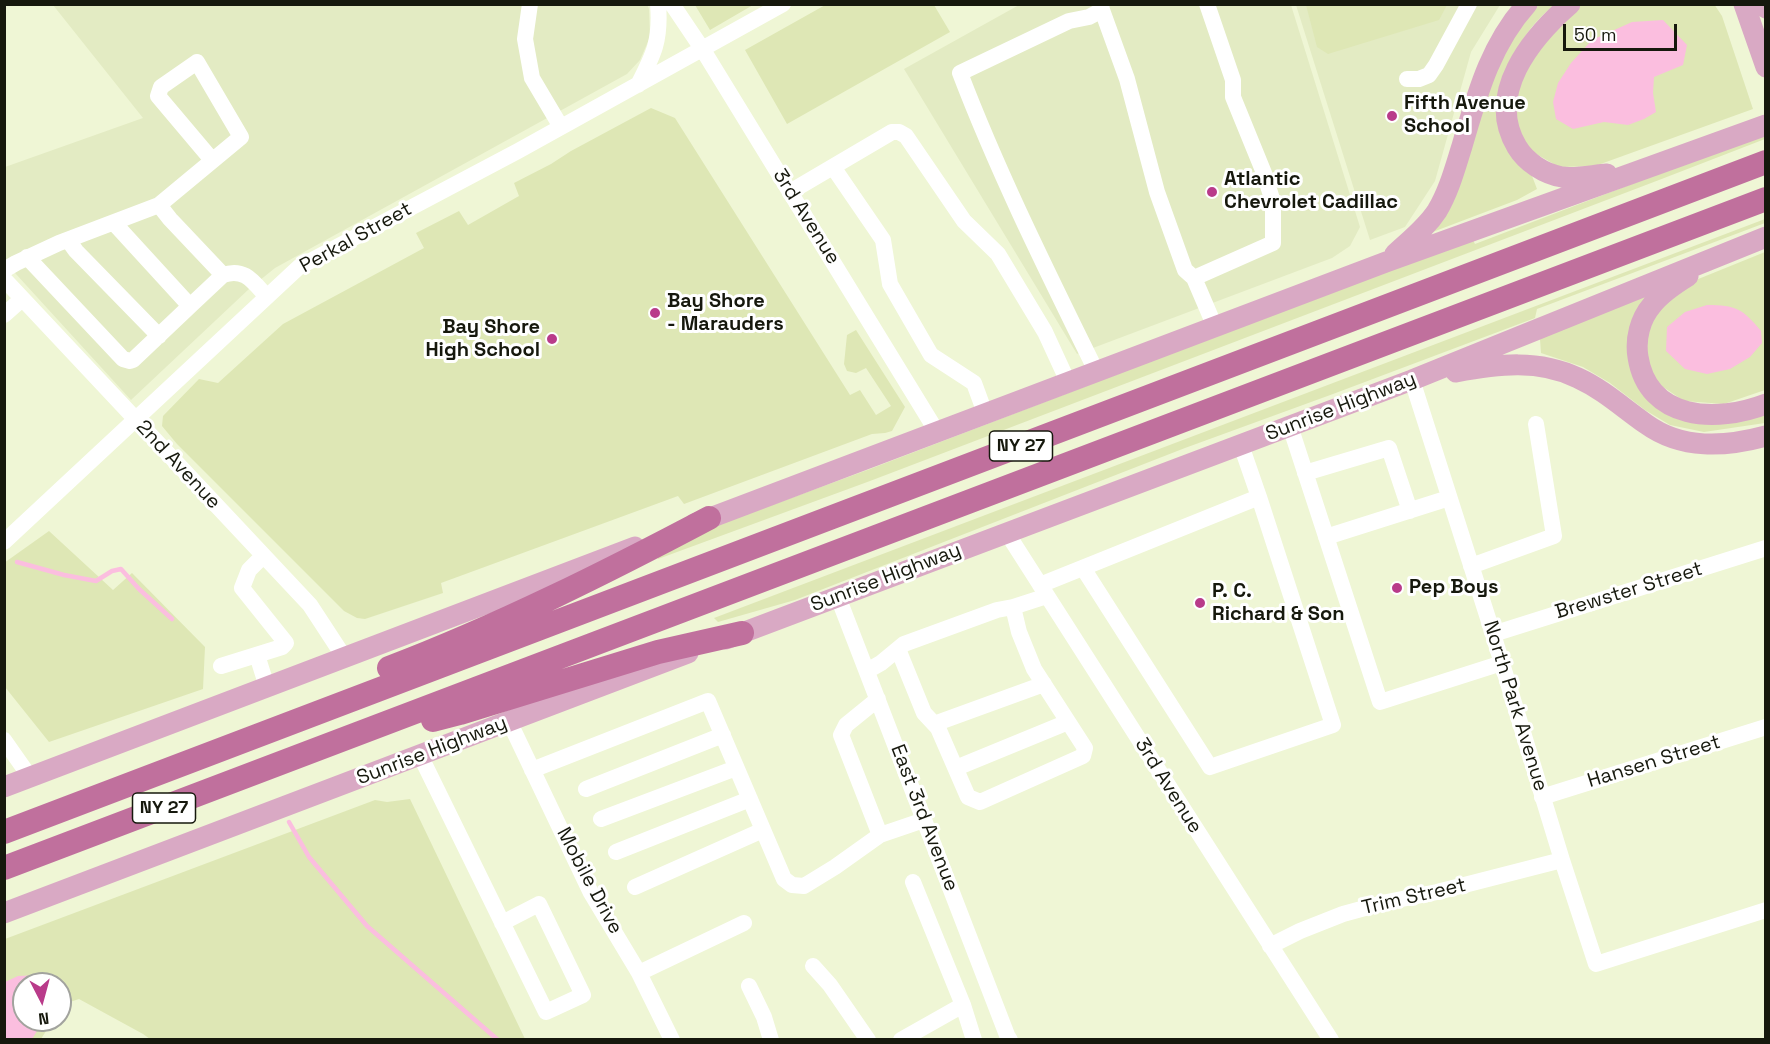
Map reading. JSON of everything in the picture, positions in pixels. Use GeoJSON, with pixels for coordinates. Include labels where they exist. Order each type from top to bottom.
{"type":"FeatureCollection","features":[{"type":"Feature","properties":{"kind":"highway","name":"NY 27"},"geometry":{"type":"LineString","coordinates":[[4,832],[1766,162]]}},
{"type":"Feature","properties":{"kind":"highway","name":"NY 27"},"geometry":{"type":"LineString","coordinates":[[4,868],[1766,199]]}},
{"type":"Feature","properties":{"kind":"highway"},"geometry":{"type":"LineString","coordinates":[[276,729],[383,671],[445,646],[602,574],[709,518]]}},
{"type":"Feature","properties":{"kind":"highway"},"geometry":{"type":"LineString","coordinates":[[323,747],[460,713],[658,652],[742,633]]}},
{"type":"Feature","properties":{"kind":"main road"},"geometry":{"type":"LineString","coordinates":[[1386,262],[1423,229],[1438,208],[1456,167],[1479,86],[1488,65],[1507,30],[1527,4]]}},
{"type":"Feature","properties":{"kind":"main road"},"geometry":{"type":"LineString","coordinates":[[1570,4],[1538,36],[1521,61],[1510,85],[1506,106],[1508,124],[1514,142],[1534,165],[1543,171],[1562,177],[1647,169]]}},
{"type":"Feature","properties":{"kind":"main road"},"geometry":{"type":"LineString","coordinates":[[1731,4],[1756,40]]}},
{"type":"Feature","properties":{"kind":"main road"},"geometry":{"type":"LineString","coordinates":[[1744,4],[1766,67]]}},
{"type":"Feature","properties":{"kind":"main road"},"geometry":{"type":"LineString","coordinates":[[4,787],[1386,262],[1766,125]]}},
{"type":"Feature","properties":{"kind":"main road","name":"Sunrise Highway"},"geometry":{"type":"LineString","coordinates":[[4,913],[1412,380],[1766,237]]}},
{"type":"Feature","properties":{"kind":"main road"},"geometry":{"type":"LineString","coordinates":[[1725,252],[1674,285],[1652,304],[1639,329],[1637,345],[1639,361],[1644,377],[1653,392],[1678,409],[1712,415],[1742,411],[1766,404]]}},
{"type":"Feature","properties":{"kind":"main road"},"geometry":{"type":"LineString","coordinates":[[1412,380],[1495,365],[1540,366],[1567,373],[1588,383],[1611,397],[1652,429],[1672,438],[1707,444],[1742,442],[1766,436]]}},
{"type":"Feature","properties":{"kind":"street"},"geometry":{"type":"LineString","coordinates":[[530,4],[525,39],[532,78],[561,127]]}},
{"type":"Feature","properties":{"kind":"street"},"geometry":{"type":"LineString","coordinates":[[638,85],[656,49],[659,28],[658,4]]}},
{"type":"Feature","properties":{"kind":"street","name":"3rd Avenue"},"geometry":{"type":"LineString","coordinates":[[672,4],[703,50],[937,432]]}},
{"type":"Feature","properties":{"kind":"street","name":"Perkal Street"},"geometry":{"type":"LineString","coordinates":[[4,542],[299,267],[703,50],[783,4]]}},
{"type":"Feature","properties":{"kind":"street"},"geometry":{"type":"LineString","coordinates":[[1194,278],[1273,243],[1273,202],[1264,173],[1233,97],[1233,80],[1207,4]]}},
{"type":"Feature","properties":{"kind":"street"},"geometry":{"type":"LineString","coordinates":[[1407,79],[1419,79],[1429,75],[1469,4]]}},
{"type":"Feature","properties":{"kind":"street"},"geometry":{"type":"LineString","coordinates":[[1096,371],[1036,249],[977,118],[960,73],[1069,21],[1089,17],[1102,7],[1127,79],[1157,192],[1185,270],[1194,278],[1215,327]]}},
{"type":"Feature","properties":{"kind":"street"},"geometry":{"type":"LineString","coordinates":[[4,270],[27,257],[159,205],[241,137],[197,62],[161,87],[158,96],[212,160]]}},
{"type":"Feature","properties":{"kind":"street"},"geometry":{"type":"LineString","coordinates":[[790,192],[892,132],[899,132],[906,136],[964,220],[998,254],[1045,332],[1068,382]]}},
{"type":"Feature","properties":{"kind":"street"},"geometry":{"type":"LineString","coordinates":[[833,167],[883,240],[890,284],[931,355],[974,383],[985,413]]}},
{"type":"Feature","properties":{"kind":"street"},"geometry":{"type":"LineString","coordinates":[[159,205],[223,275]]}},
{"type":"Feature","properties":{"kind":"street"},"geometry":{"type":"LineString","coordinates":[[114,222],[190,306]]}},
{"type":"Feature","properties":{"kind":"street"},"geometry":{"type":"LineString","coordinates":[[68,240],[159,336]]}},
{"type":"Feature","properties":{"kind":"street"},"geometry":{"type":"LineString","coordinates":[[27,257],[125,361],[134,360],[223,275],[234,272],[244,275],[267,297]]}},
{"type":"Feature","properties":{"kind":"street","name":"2nd Avenue"},"geometry":{"type":"LineString","coordinates":[[4,279],[310,605],[344,657]]}},
{"type":"Feature","properties":{"kind":"street"},"geometry":{"type":"LineString","coordinates":[[4,315],[22,298]]}},
{"type":"Feature","properties":{"kind":"street","name":"North Park Avenue"},"geometry":{"type":"LineString","coordinates":[[1412,380],[1596,964],[1766,910]]}},
{"type":"Feature","properties":{"kind":"street"},"geometry":{"type":"LineString","coordinates":[[1471,566],[1554,536],[1536,424]]}},
{"type":"Feature","properties":{"kind":"street"},"geometry":{"type":"LineString","coordinates":[[1290,426],[1380,702],[1502,663]]}},
{"type":"Feature","properties":{"kind":"street"},"geometry":{"type":"LineString","coordinates":[[1083,568],[1210,767],[1333,725],[1241,445]]}},
{"type":"Feature","properties":{"kind":"street"},"geometry":{"type":"LineString","coordinates":[[1305,473],[1389,448],[1410,511]]}},
{"type":"Feature","properties":{"kind":"street"},"geometry":{"type":"LineString","coordinates":[[867,671],[904,644],[997,610],[1013,608],[1083,568],[1259,497]]}},
{"type":"Feature","properties":{"kind":"street"},"geometry":{"type":"LineString","coordinates":[[1326,537],[1449,498]]}},
{"type":"Feature","properties":{"kind":"street","name":"3rd Avenue"},"geometry":{"type":"LineString","coordinates":[[1007,533],[1330,1040]]}},
{"type":"Feature","properties":{"kind":"street","name":"Brewster Street"},"geometry":{"type":"LineString","coordinates":[[1493,634],[1766,548]]}},
{"type":"Feature","properties":{"kind":"street"},"geometry":{"type":"LineString","coordinates":[[221,666],[282,647],[286,643],[242,588],[249,570],[263,556]]}},
{"type":"Feature","properties":{"kind":"street","name":"East 3rd Avenue"},"geometry":{"type":"LineString","coordinates":[[838,597],[1010,1040]]}},
{"type":"Feature","properties":{"kind":"street"},"geometry":{"type":"LineString","coordinates":[[898,650],[924,713],[938,728],[968,797],[980,802],[1083,756],[1085,748],[1035,669],[1019,632],[1013,608]]}},
{"type":"Feature","properties":{"kind":"street"},"geometry":{"type":"LineString","coordinates":[[256,655],[267,687]]}},
{"type":"Feature","properties":{"kind":"street"},"geometry":{"type":"LineString","coordinates":[[934,724],[1044,684]]}},
{"type":"Feature","properties":{"kind":"street"},"geometry":{"type":"LineString","coordinates":[[878,699],[846,725],[840,735],[880,835]]}},
{"type":"Feature","properties":{"kind":"street"},"geometry":{"type":"LineString","coordinates":[[532,770],[708,701],[784,879],[792,885],[804,886],[880,835],[924,820]]}},
{"type":"Feature","properties":{"kind":"street","name":"Mobile Drive"},"geometry":{"type":"LineString","coordinates":[[509,721],[591,893],[639,973],[672,1040]]}},
{"type":"Feature","properties":{"kind":"street"},"geometry":{"type":"LineString","coordinates":[[956,768],[1068,722]]}},
{"type":"Feature","properties":{"kind":"street","name":"Hansen Street"},"geometry":{"type":"LineString","coordinates":[[1542,797],[1766,727]]}},
{"type":"Feature","properties":{"kind":"street"},"geometry":{"type":"LineString","coordinates":[[586,789],[723,735]]}},
{"type":"Feature","properties":{"kind":"street"},"geometry":{"type":"LineString","coordinates":[[4,741],[30,777]]}},
{"type":"Feature","properties":{"kind":"street"},"geometry":{"type":"LineString","coordinates":[[420,755],[502,923],[546,1012],[583,995],[539,904],[502,923]]}},
{"type":"Feature","properties":{"kind":"street"},"geometry":{"type":"LineString","coordinates":[[601,819],[736,768]]}},
{"type":"Feature","properties":{"kind":"street"},"geometry":{"type":"LineString","coordinates":[[616,852],[750,799]]}},
{"type":"Feature","properties":{"kind":"street"},"geometry":{"type":"LineString","coordinates":[[635,887],[763,830]]}},
{"type":"Feature","properties":{"kind":"street","name":"Trim Street"},"geometry":{"type":"LineString","coordinates":[[1270,946],[1343,914],[1562,860]]}},
{"type":"Feature","properties":{"kind":"street"},"geometry":{"type":"LineString","coordinates":[[914,882],[963,1005],[974,1040]]}},
{"type":"Feature","properties":{"kind":"street"},"geometry":{"type":"LineString","coordinates":[[639,973],[744,923]]}},
{"type":"Feature","properties":{"kind":"street"},"geometry":{"type":"LineString","coordinates":[[813,966],[830,985],[868,1040]]}},
{"type":"Feature","properties":{"kind":"street"},"geometry":{"type":"LineString","coordinates":[[749,986],[764,1017],[771,1040]]}},
{"type":"Feature","properties":{"kind":"street"},"geometry":{"type":"LineString","coordinates":[[901,1040],[963,1005]]}},
{"type":"Feature","properties":{"kind":"shaded area"},"geometry":{"type":"Polygon","coordinates":[[[647,4],[650,37],[640,60],[627,74],[275,268],[249,289],[131,400],[5,262],[5,167],[143,118],[53,5],[647,4]]]}},
{"type":"Feature","properties":{"kind":"shaded area"},"geometry":{"type":"Polygon","coordinates":[[[827,4],[934,5],[950,32],[787,124],[745,50],[827,4]]]}},
{"type":"Feature","properties":{"kind":"shaded area"},"geometry":{"type":"Polygon","coordinates":[[[1306,4],[1447,5],[1439,20],[1328,54],[1317,47],[1306,4]]]}},
{"type":"Feature","properties":{"kind":"shaded area"},"geometry":{"type":"Polygon","coordinates":[[[1714,4],[1722,16],[1753,109],[1595,166],[1559,167],[1531,151],[1517,130],[1514,99],[1521,74],[1543,43],[1579,5],[1714,4]]]}},
{"type":"Feature","properties":{"kind":"shaded area"},"geometry":{"type":"Polygon","coordinates":[[[695,5],[753,5],[710,30],[695,5]]]}},
{"type":"Feature","properties":{"kind":"shaded area","name":"Atlantic Chevrolet Cadillac"},"geometry":{"type":"Polygon","coordinates":[[[1019,5],[1291,5],[1360,227],[1350,246],[1332,258],[1077,354],[904,69],[1019,5]]]}},
{"type":"Feature","properties":{"kind":"shaded area","name":"Fifth Avenue School"},"geometry":{"type":"Polygon","coordinates":[[[1296,5],[1500,5],[1471,52],[1435,181],[1405,227],[1370,240],[1296,5]]]}},
{"type":"Feature","properties":{"kind":"shaded area"},"geometry":{"type":"Polygon","coordinates":[[[1537,5],[1554,5],[1527,33],[1499,89],[1537,189],[1517,200],[1430,233],[1505,49],[1525,17],[1537,5]]]}},
{"type":"Feature","properties":{"kind":"shaded area"},"geometry":{"type":"Polygon","coordinates":[[[1663,20],[1687,45],[1683,65],[1654,77],[1653,93],[1656,112],[1628,125],[1604,122],[1573,129],[1556,119],[1553,102],[1558,83],[1571,63],[1592,40],[1632,22],[1663,20]]]}},
{"type":"Feature","properties":{"kind":"shaded area","name":"Bay Shore High School"},"geometry":{"type":"Polygon","coordinates":[[[651,108],[675,118],[850,395],[860,390],[876,415],[891,406],[866,368],[856,373],[847,371],[844,364],[847,335],[856,330],[905,407],[892,431],[872,434],[684,504],[678,496],[441,583],[443,593],[365,619],[357,618],[344,611],[177,444],[162,426],[163,416],[199,379],[218,383],[283,324],[424,248],[416,233],[459,211],[468,225],[519,196],[514,183],[651,108]]]}},
{"type":"Feature","properties":{"kind":"shaded area"},"geometry":{"type":"Polygon","coordinates":[[[1765,133],[1765,139],[1659,180],[870,481],[658,559],[657,553],[712,527],[870,469],[1472,238],[1475,244],[1765,133]]]}},
{"type":"Feature","properties":{"kind":"shaded area"},"geometry":{"type":"Polygon","coordinates":[[[1765,219],[1765,223],[1537,309],[1535,318],[1185,448],[795,600],[718,622],[714,618],[1765,219]]]}},
{"type":"Feature","properties":{"kind":"shaded area"},"geometry":{"type":"Polygon","coordinates":[[[1765,252],[1765,390],[1724,404],[1684,401],[1657,383],[1644,355],[1646,330],[1661,303],[1681,286],[1765,252]]]}},
{"type":"Feature","properties":{"kind":"shaded area"},"geometry":{"type":"Polygon","coordinates":[[[1653,289],[1635,314],[1655,403],[1765,410],[1765,423],[1704,432],[1670,425],[1583,367],[1541,353],[1540,339],[1653,289]]]}},
{"type":"Feature","properties":{"kind":"shaded area"},"geometry":{"type":"Polygon","coordinates":[[[1707,305],[1732,307],[1744,313],[1761,331],[1762,343],[1750,357],[1730,369],[1707,374],[1685,369],[1666,351],[1667,327],[1685,312],[1707,305]]]}},
{"type":"Feature","properties":{"kind":"shaded area"},"geometry":{"type":"Polygon","coordinates":[[[49,531],[113,590],[132,573],[205,647],[203,689],[49,742],[5,687],[4,563],[49,531]]]}},
{"type":"Feature","properties":{"kind":"shaded area"},"geometry":{"type":"Polygon","coordinates":[[[410,799],[525,1039],[150,1039],[79,999],[72,1001],[72,972],[12,972],[12,1032],[45,1032],[41,1039],[5,1040],[5,939],[375,800],[387,802],[410,799]]]}},
{"type":"Feature","properties":{"kind":"shaded area"},"geometry":{"type":"Polygon","coordinates":[[[12,979],[12,1032],[36,1032],[32,1039],[5,1039],[5,982],[12,979]]]}},
{"type":"Feature","properties":{"kind":"waterway"},"geometry":{"type":"LineString","coordinates":[[17,562],[96,581],[112,571],[121,569],[172,619]]}},
{"type":"Feature","properties":{"kind":"waterway"},"geometry":{"type":"LineString","coordinates":[[289,822],[309,857],[367,926],[498,1040]]}},
{"type":"Feature","properties":{"kind":"place","name":"Fifth Avenue School"},"geometry":{"type":"Point","coordinates":[1392,116]}},
{"type":"Feature","properties":{"kind":"place","name":"Atlantic Chevrolet Cadillac"},"geometry":{"type":"Point","coordinates":[1212,192]}},
{"type":"Feature","properties":{"kind":"place","name":"Bay Shore - Marauders"},"geometry":{"type":"Point","coordinates":[655,313]}},
{"type":"Feature","properties":{"kind":"place","name":"Bay Shore High School"},"geometry":{"type":"Point","coordinates":[552,339]}},
{"type":"Feature","properties":{"kind":"place","name":"Pep Boys"},"geometry":{"type":"Point","coordinates":[1397,588]}},
{"type":"Feature","properties":{"kind":"place","name":"P. C. Richard & Son"},"geometry":{"type":"Point","coordinates":[1200,603]}}]}
